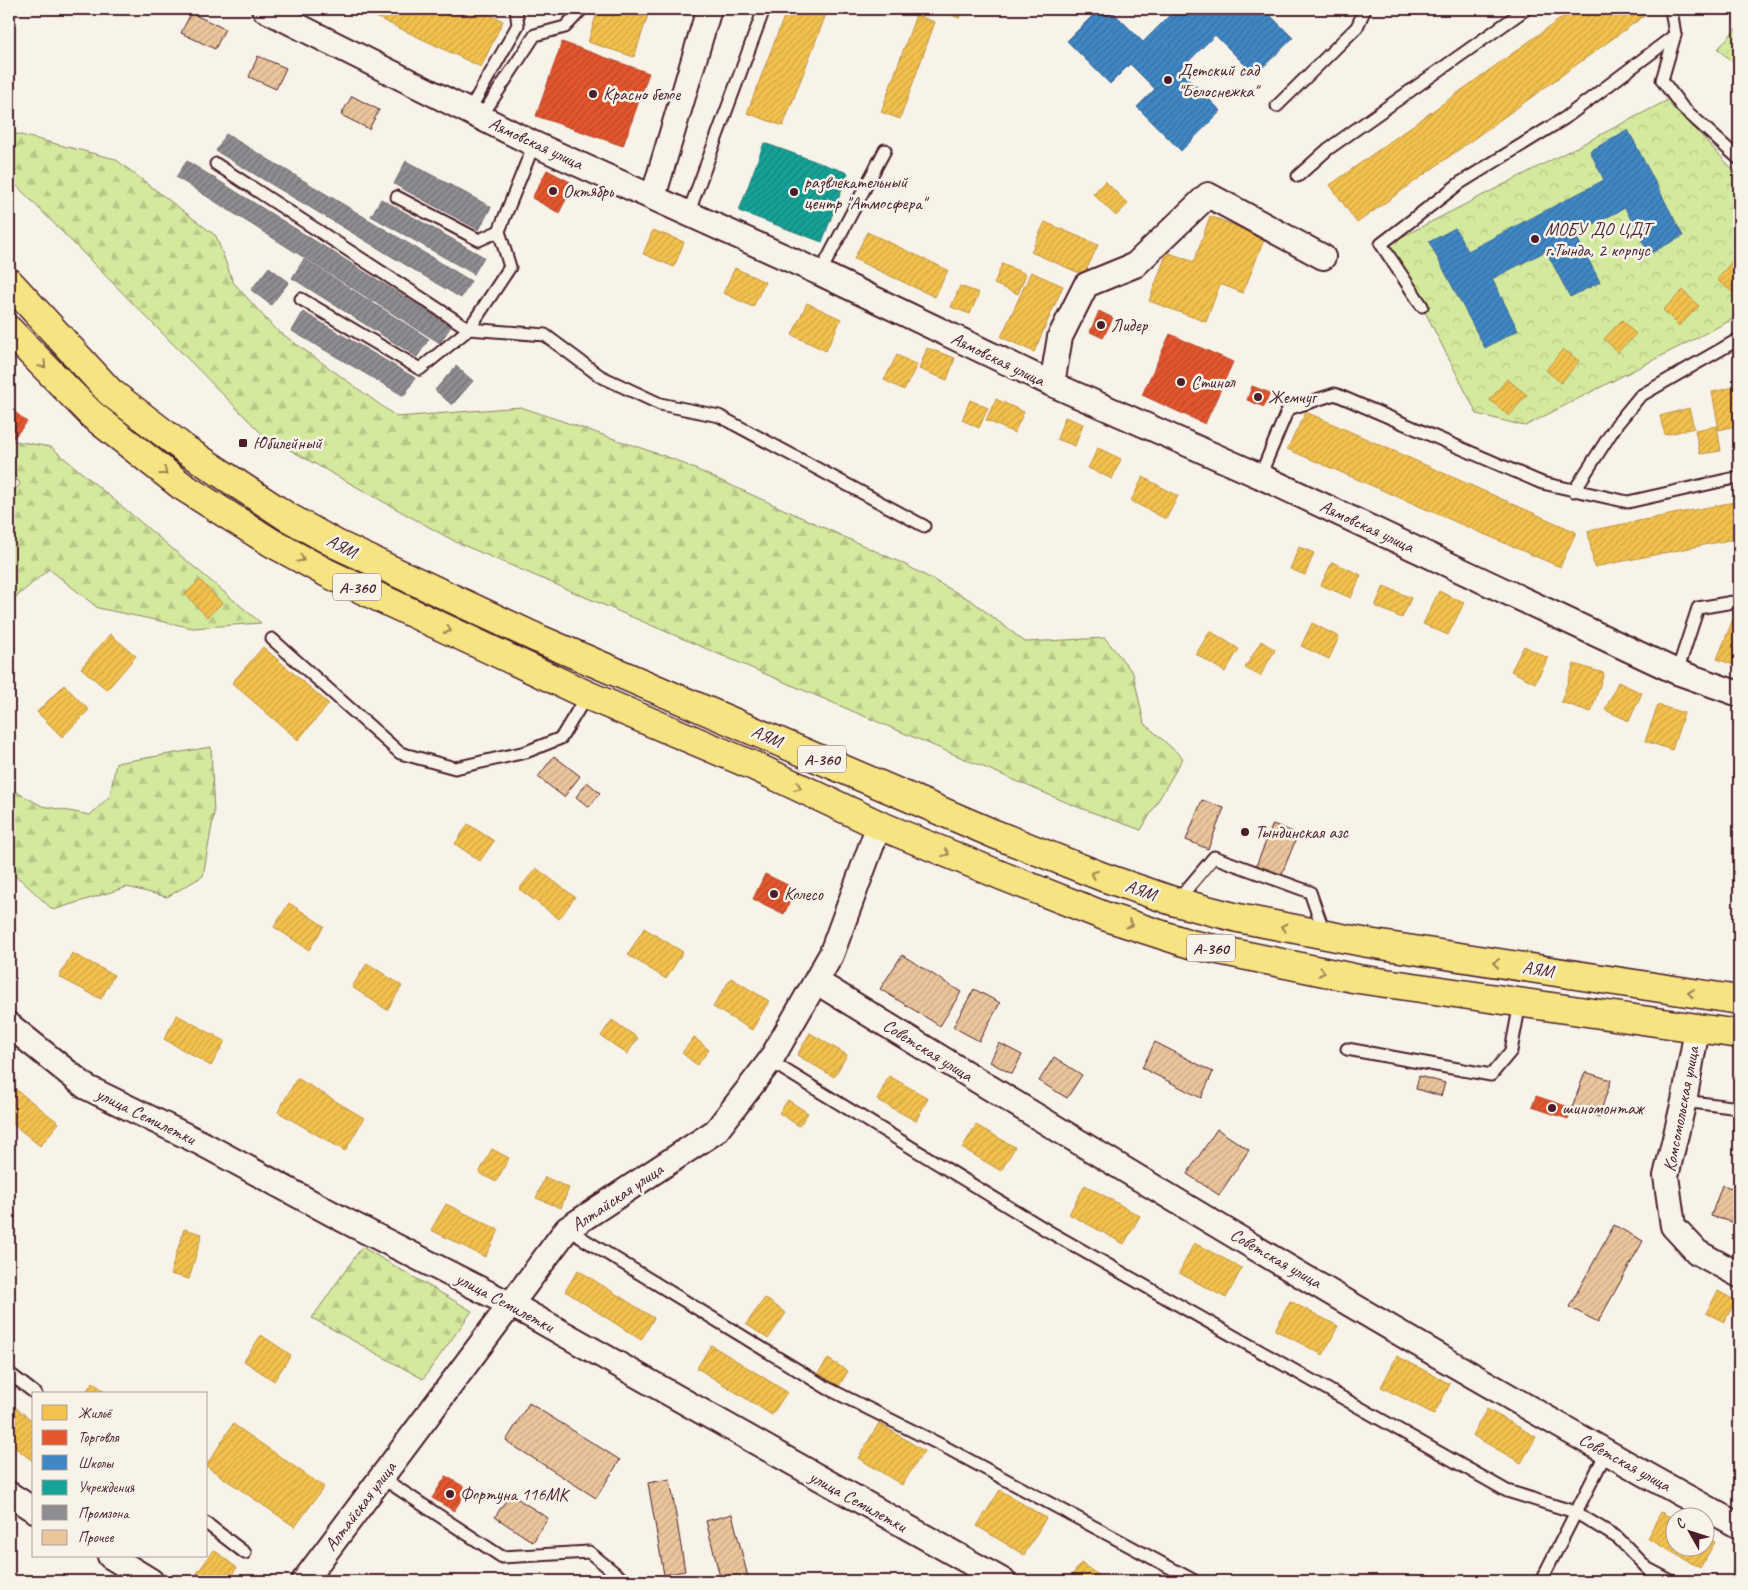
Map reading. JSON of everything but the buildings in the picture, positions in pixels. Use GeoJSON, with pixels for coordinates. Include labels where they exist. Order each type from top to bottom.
{"type":"FeatureCollection","features":[{"type":"Feature","properties":{"kind":"highway","name":"АЯМ"},"geometry":{"type":"LineString","coordinates":[[9,282],[110,392],[186,450],[286,516],[336,544],[538,640],[992,833],[1104,877],[1176,902],[1326,936],[1739,1000]]}},
{"type":"Feature","properties":{"kind":"highway","name":"АЯМ"},"geometry":{"type":"LineString","coordinates":[[9,330],[91,414],[182,486],[272,543],[329,574],[587,695],[754,766],[879,825],[1107,917],[1190,944],[1358,979],[1520,1004],[1739,1034]]}},
{"type":"Feature","properties":{"kind":"street","name":"Аямовская улица"},"geometry":{"type":"LineString","coordinates":[[264,9],[534,144],[820,273],[1052,384],[1260,476],[1677,672],[1739,694]]}},
{"type":"Feature","properties":{"kind":"street"},"geometry":{"type":"LineString","coordinates":[[653,197],[708,9]]}},
{"type":"Feature","properties":{"kind":"street"},"geometry":{"type":"LineString","coordinates":[[1052,384],[1060,337],[1086,285],[1135,265],[1208,195],[1323,257]]}},
{"type":"Feature","properties":{"kind":"street","name":"Алтайская улица"},"geometry":{"type":"LineString","coordinates":[[304,1581],[567,1229],[716,1131],[770,1061],[831,955],[879,825]]}},
{"type":"Feature","properties":{"kind":"street","name":"Советская улица"},"geometry":{"type":"LineString","coordinates":[[817,982],[1087,1148],[1606,1452],[1739,1526]]}},
{"type":"Feature","properties":{"kind":"street","name":"улица Семилетки"},"geometry":{"type":"LineString","coordinates":[[9,1025],[86,1087],[204,1144],[342,1219],[511,1304],[1003,1581]]}},
{"type":"Feature","properties":{"kind":"street","name":"Комсомольская улица"},"geometry":{"type":"LineString","coordinates":[[1697,1029],[1684,1101],[1666,1176],[1673,1226],[1697,1252],[1739,1275]]}},
{"type":"Feature","properties":{"kind":"street"},"geometry":{"type":"LineString","coordinates":[[9,1494],[32,1509]]}},
{"type":"Feature","properties":{"kind":"street"},"geometry":{"type":"LineString","coordinates":[[113,1558],[150,1581]]}},
{"type":"Feature","properties":{"kind":"lane"},"geometry":{"type":"LineString","coordinates":[[475,114],[518,25],[516,9]]}},
{"type":"Feature","properties":{"kind":"lane"},"geometry":{"type":"LineString","coordinates":[[475,114],[535,35],[565,26],[582,9]]}},
{"type":"Feature","properties":{"kind":"lane"},"geometry":{"type":"LineString","coordinates":[[688,214],[764,9]]}},
{"type":"Feature","properties":{"kind":"lane"},"geometry":{"type":"LineString","coordinates":[[1277,106],[1357,27],[1365,9]]}},
{"type":"Feature","properties":{"kind":"lane"},"geometry":{"type":"LineString","coordinates":[[1298,176],[1328,149],[1526,9]]}},
{"type":"Feature","properties":{"kind":"lane"},"geometry":{"type":"LineString","coordinates":[[1671,9],[1675,35],[1662,80],[1682,107],[1739,159]]}},
{"type":"Feature","properties":{"kind":"lane"},"geometry":{"type":"LineString","coordinates":[[1422,306],[1382,244],[1460,183],[1564,118],[1675,35]]}},
{"type":"Feature","properties":{"kind":"lane"},"geometry":{"type":"LineString","coordinates":[[301,299],[420,370],[469,329],[510,267],[499,231],[534,144]]}},
{"type":"Feature","properties":{"kind":"lane"},"geometry":{"type":"LineString","coordinates":[[820,273],[885,150]]}},
{"type":"Feature","properties":{"kind":"lane"},"geometry":{"type":"LineString","coordinates":[[216,164],[469,329],[545,335],[600,376],[660,404],[719,416],[924,526]]}},
{"type":"Feature","properties":{"kind":"lane"},"geometry":{"type":"LineString","coordinates":[[397,197],[479,240],[499,231]]}},
{"type":"Feature","properties":{"kind":"lane"},"geometry":{"type":"LineString","coordinates":[[1574,491],[1617,424],[1640,396],[1739,339]]}},
{"type":"Feature","properties":{"kind":"lane"},"geometry":{"type":"LineString","coordinates":[[1260,476],[1288,408],[1335,394],[1542,483],[1574,491],[1628,502],[1739,477]]}},
{"type":"Feature","properties":{"kind":"lane"},"geometry":{"type":"LineString","coordinates":[[1677,672],[1698,608],[1739,601]]}},
{"type":"Feature","properties":{"kind":"lane"},"geometry":{"type":"LineString","coordinates":[[272,640],[400,753],[455,768],[526,752],[561,738],[587,695]]}},
{"type":"Feature","properties":{"kind":"lane"},"geometry":{"type":"LineString","coordinates":[[1176,902],[1214,857],[1310,892],[1326,936]]}},
{"type":"Feature","properties":{"kind":"lane"},"geometry":{"type":"LineString","coordinates":[[1348,1049],[1490,1075],[1511,1051],[1520,1004]]}},
{"type":"Feature","properties":{"kind":"lane"},"geometry":{"type":"LineString","coordinates":[[770,1061],[1048,1231],[1498,1486],[1507,1491],[1575,1512],[1618,1538],[1648,1569],[1671,1581]]}},
{"type":"Feature","properties":{"kind":"lane"},"geometry":{"type":"LineString","coordinates":[[1684,1101],[1739,1108]]}},
{"type":"Feature","properties":{"kind":"lane"},"geometry":{"type":"LineString","coordinates":[[567,1229],[827,1388],[943,1446],[1195,1581]]}},
{"type":"Feature","properties":{"kind":"lane"},"geometry":{"type":"LineString","coordinates":[[9,1373],[33,1392]]}},
{"type":"Feature","properties":{"kind":"lane"},"geometry":{"type":"LineString","coordinates":[[1541,1581],[1606,1452]]}},
{"type":"Feature","properties":{"kind":"lane"},"geometry":{"type":"LineString","coordinates":[[382,1478],[502,1557],[589,1552],[625,1581]]}},
{"type":"Feature","properties":{"kind":"lane"},"geometry":{"type":"LineString","coordinates":[[208,1525],[245,1553]]}},
{"type":"Feature","properties":{"kind":"green space"},"geometry":{"type":"Polygon","coordinates":[[[1739,25],[1739,68],[1718,49],[1739,25]]]}},
{"type":"Feature","properties":{"kind":"green space"},"geometry":{"type":"Polygon","coordinates":[[[1668,100],[1739,176],[1739,316],[1525,426],[1477,414],[1390,243],[1668,100]]]}},
{"type":"Feature","properties":{"kind":"green space"},"geometry":{"type":"Polygon","coordinates":[[[17,134],[115,159],[216,236],[233,282],[274,328],[397,417],[521,407],[673,459],[904,564],[972,601],[1025,642],[1105,638],[1133,673],[1144,723],[1183,758],[1141,830],[1075,806],[456,542],[263,435],[9,178],[9,139],[17,134]]]}},
{"type":"Feature","properties":{"kind":"green space"},"geometry":{"type":"Polygon","coordinates":[[[9,440],[51,447],[261,623],[193,628],[98,608],[49,569],[9,603],[9,498],[20,484],[9,465],[9,440]]]}},
{"type":"Feature","properties":{"kind":"green space"},"geometry":{"type":"Polygon","coordinates":[[[211,747],[214,814],[203,876],[167,897],[127,887],[53,910],[20,879],[9,873],[9,788],[42,806],[90,815],[110,796],[116,763],[211,747]]]}},
{"type":"Feature","properties":{"kind":"green space"},"geometry":{"type":"Polygon","coordinates":[[[362,1247],[472,1311],[423,1379],[312,1318],[362,1247]]]}},
{"type":"Feature","properties":{"kind":"place","name":"Детский сад \"Белоснежка\""},"geometry":{"type":"Point","coordinates":[1168,80]}},
{"type":"Feature","properties":{"kind":"place","name":"Красно белое"},"geometry":{"type":"Point","coordinates":[593,94]}},
{"type":"Feature","properties":{"kind":"place","name":"Октябрь"},"geometry":{"type":"Point","coordinates":[553,191]}},
{"type":"Feature","properties":{"kind":"place","name":"развлекательный центр \"Атмосфера\""},"geometry":{"type":"Point","coordinates":[794,192]}},
{"type":"Feature","properties":{"kind":"place","name":"МОБУ ДО ЦДТ г.Тында, 2 корпус"},"geometry":{"type":"Point","coordinates":[1535,239]}},
{"type":"Feature","properties":{"kind":"place","name":"Лидер"},"geometry":{"type":"Point","coordinates":[1101,325]}},
{"type":"Feature","properties":{"kind":"place","name":"Стинол"},"geometry":{"type":"Point","coordinates":[1181,382]}},
{"type":"Feature","properties":{"kind":"place","name":"Жемчуг"},"geometry":{"type":"Point","coordinates":[1258,397]}},
{"type":"Feature","properties":{"kind":"place","name":"Юбилейный"},"geometry":{"type":"Point","coordinates":[243,443]}},
{"type":"Feature","properties":{"kind":"place","name":"Тындинская азс"},"geometry":{"type":"Point","coordinates":[1245,832]}},
{"type":"Feature","properties":{"kind":"place","name":"Колесо"},"geometry":{"type":"Point","coordinates":[774,894]}},
{"type":"Feature","properties":{"kind":"place","name":"шиномонтаж"},"geometry":{"type":"Point","coordinates":[1552,1108]}},
{"type":"Feature","properties":{"kind":"place","name":"Фортуна 116МК"},"geometry":{"type":"Point","coordinates":[450,1494]}}]}
